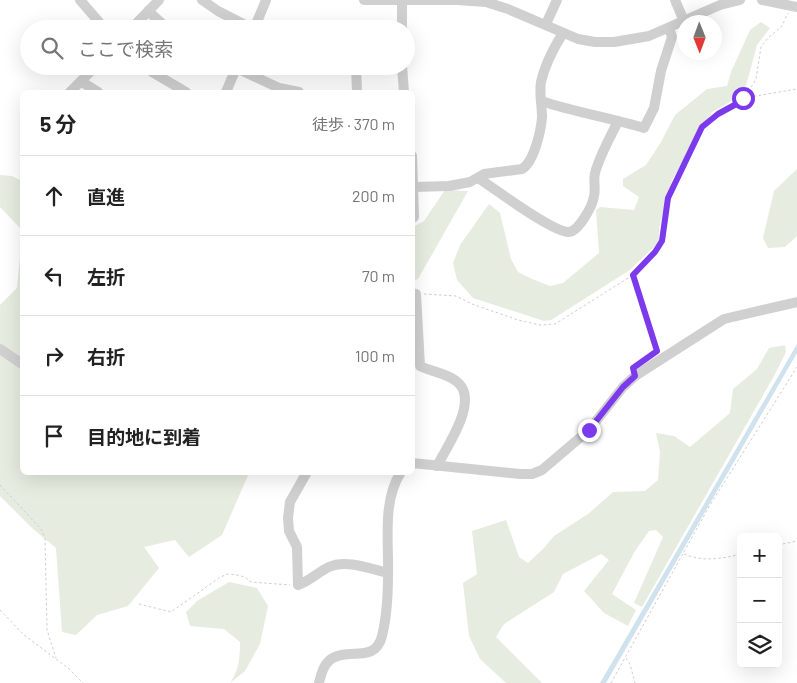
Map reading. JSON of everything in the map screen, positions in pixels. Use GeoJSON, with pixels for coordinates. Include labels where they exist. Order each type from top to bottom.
{"type":"FeatureCollection","features":[{"type":"Feature","properties":{"kind":"street"},"geometry":{"type":"LineString","coordinates":[[140,20],[159,0]]}},
{"type":"Feature","properties":{"kind":"street"},"geometry":{"type":"LineString","coordinates":[[202,0],[236,20]]}},
{"type":"Feature","properties":{"kind":"street"},"geometry":{"type":"LineString","coordinates":[[257,20],[266,0]]}},
{"type":"Feature","properties":{"kind":"street"},"geometry":{"type":"LineString","coordinates":[[364,0],[457,0],[486,2],[546,24],[563,33],[594,42],[614,42],[649,36],[677,24]]}},
{"type":"Feature","properties":{"kind":"street"},"geometry":{"type":"LineString","coordinates":[[402,0],[402,20]]}},
{"type":"Feature","properties":{"kind":"street"},"geometry":{"type":"LineString","coordinates":[[546,24],[557,0]]}},
{"type":"Feature","properties":{"kind":"street"},"geometry":{"type":"LineString","coordinates":[[675,0],[681,15]]}},
{"type":"Feature","properties":{"kind":"street"},"geometry":{"type":"LineString","coordinates":[[698,15],[720,5],[740,0]]}},
{"type":"Feature","properties":{"kind":"street"},"geometry":{"type":"LineString","coordinates":[[762,0],[791,4]]}},
{"type":"Feature","properties":{"kind":"street"},"geometry":{"type":"LineString","coordinates":[[85,2],[98,20]]}},
{"type":"Feature","properties":{"kind":"street"},"geometry":{"type":"LineString","coordinates":[[148,11],[158,20]]}},
{"type":"Feature","properties":{"kind":"street"},"geometry":{"type":"LineString","coordinates":[[541,101],[575,112],[644,128],[654,108],[672,36],[669,28]]}},
{"type":"Feature","properties":{"kind":"street"},"geometry":{"type":"LineString","coordinates":[[415,187],[449,186],[470,182],[484,174],[522,170],[530,162],[540,132],[541,85],[545,66],[563,33]]}},
{"type":"Feature","properties":{"kind":"street"},"geometry":{"type":"LineString","coordinates":[[72,90],[88,75]]}},
{"type":"Feature","properties":{"kind":"street"},"geometry":{"type":"LineString","coordinates":[[157,75],[183,90]]}},
{"type":"Feature","properties":{"kind":"street"},"geometry":{"type":"LineString","coordinates":[[227,90],[232,75]]}},
{"type":"Feature","properties":{"kind":"street"},"geometry":{"type":"LineString","coordinates":[[252,75],[280,88],[290,90]]}},
{"type":"Feature","properties":{"kind":"street"},"geometry":{"type":"LineString","coordinates":[[356,75],[357,90]]}},
{"type":"Feature","properties":{"kind":"street"},"geometry":{"type":"LineString","coordinates":[[403,75],[404,90]]}},
{"type":"Feature","properties":{"kind":"street"},"geometry":{"type":"LineString","coordinates":[[82,82],[95,90]]}},
{"type":"Feature","properties":{"kind":"street"},"geometry":{"type":"LineString","coordinates":[[478,178],[560,230],[568,232],[574,230],[582,222],[594,197],[594,174],[618,121]]}},
{"type":"Feature","properties":{"kind":"street"},"geometry":{"type":"LineString","coordinates":[[415,463],[520,474],[532,474],[542,470],[589,430],[623,387],[635,376],[724,319],[797,302]]}},
{"type":"Feature","properties":{"kind":"street"},"geometry":{"type":"LineString","coordinates":[[415,305],[420,366],[456,380],[463,387],[466,395],[462,418],[437,466]]}},
{"type":"Feature","properties":{"kind":"street"},"geometry":{"type":"LineString","coordinates":[[0,349],[20,363]]}},
{"type":"Feature","properties":{"kind":"street"},"geometry":{"type":"LineString","coordinates":[[305,475],[290,502],[288,518],[289,531],[297,547],[298,585],[337,564],[347,564],[388,573]]}},
{"type":"Feature","properties":{"kind":"street"},"geometry":{"type":"LineString","coordinates":[[319,683],[324,668],[330,660],[348,654],[363,654],[372,651],[378,647],[382,637],[387,606],[389,509],[392,490],[400,475]]}},
{"type":"Feature","properties":{"kind":"path"},"geometry":{"type":"LineString","coordinates":[[415,293],[456,296],[501,315],[548,326],[555,324],[633,275],[655,252],[662,241],[668,198],[702,127],[709,120],[740,102],[743,98],[756,79],[761,47],[782,26],[791,4]]}},
{"type":"Feature","properties":{"kind":"path"},"geometry":{"type":"LineString","coordinates":[[743,98],[797,89]]}},
{"type":"Feature","properties":{"kind":"path"},"geometry":{"type":"LineString","coordinates":[[633,275],[657,351]]}},
{"type":"Feature","properties":{"kind":"path"},"geometry":{"type":"LineString","coordinates":[[611,683],[710,505],[797,367]]}},
{"type":"Feature","properties":{"kind":"path"},"geometry":{"type":"LineString","coordinates":[[0,485],[41,529],[45,538],[47,630],[56,658]]}},
{"type":"Feature","properties":{"kind":"path"},"geometry":{"type":"LineString","coordinates":[[782,544],[797,541]]}},
{"type":"Feature","properties":{"kind":"path"},"geometry":{"type":"LineString","coordinates":[[684,554],[705,560],[737,555]]}},
{"type":"Feature","properties":{"kind":"path"},"geometry":{"type":"LineString","coordinates":[[140,604],[171,612],[219,578],[228,574],[245,577],[251,582],[298,585]]}},
{"type":"Feature","properties":{"kind":"path"},"geometry":{"type":"LineString","coordinates":[[0,610],[24,635],[56,658],[84,683]]}},
{"type":"Feature","properties":{"kind":"path"},"geometry":{"type":"LineString","coordinates":[[625,657],[630,664],[634,683]]}},
{"type":"Feature","properties":{"kind":"shaded area"},"geometry":{"type":"Polygon","coordinates":[[[761,22],[770,28],[757,45],[746,86],[730,102],[712,112],[672,180],[659,228],[659,242],[630,270],[551,320],[544,321],[473,298],[457,280],[453,263],[460,245],[489,204],[500,213],[511,259],[518,272],[550,286],[563,283],[599,253],[596,210],[600,207],[634,210],[639,197],[623,186],[623,179],[646,165],[675,115],[707,89],[727,86],[731,72],[750,30],[761,22]]]}},
{"type":"Feature","properties":{"kind":"shaded area"},"geometry":{"type":"Polygon","coordinates":[[[797,169],[797,236],[785,247],[768,248],[763,238],[774,191],[797,169]]]}},
{"type":"Feature","properties":{"kind":"shaded area"},"geometry":{"type":"Polygon","coordinates":[[[0,175],[12,176],[20,180],[20,228],[0,207],[0,175]]]}},
{"type":"Feature","properties":{"kind":"shaded area"},"geometry":{"type":"Polygon","coordinates":[[[445,190],[468,191],[418,279],[415,280],[415,226],[424,221],[445,190]]]}},
{"type":"Feature","properties":{"kind":"shaded area"},"geometry":{"type":"Polygon","coordinates":[[[20,256],[20,475],[248,475],[222,535],[189,557],[175,540],[144,547],[159,568],[128,606],[97,615],[76,635],[62,632],[56,548],[32,528],[0,496],[0,305],[17,288],[20,256]]]}},
{"type":"Feature","properties":{"kind":"shaded area"},"geometry":{"type":"Polygon","coordinates":[[[785,345],[786,352],[774,376],[642,607],[634,603],[663,537],[656,530],[649,531],[635,551],[612,594],[636,610],[628,626],[604,613],[584,591],[609,560],[601,554],[563,574],[554,592],[504,624],[496,637],[542,683],[506,683],[480,659],[469,636],[463,583],[477,574],[472,531],[506,520],[519,557],[528,563],[554,536],[588,514],[613,492],[645,491],[658,480],[660,452],[656,433],[674,436],[690,447],[730,413],[733,389],[757,369],[769,348],[785,345]]]}},
{"type":"Feature","properties":{"kind":"shaded area"},"geometry":{"type":"Polygon","coordinates":[[[229,582],[257,588],[268,606],[260,644],[245,671],[230,683],[238,664],[240,642],[224,629],[190,626],[186,612],[197,601],[229,582]]]}},
{"type":"Feature","properties":{"kind":"water"},"geometry":{"type":"Polygon","coordinates":[[[797,344],[797,353],[606,683],[600,683],[797,344]]]}},
{"type":"Feature","properties":{"kind":"route"},"geometry":{"type":"LineString","coordinates":[[589,430],[623,387],[635,376],[633,368],[657,351],[633,275],[655,252],[662,241],[668,198],[702,127],[709,120],[740,102],[743,98]]}}]}
